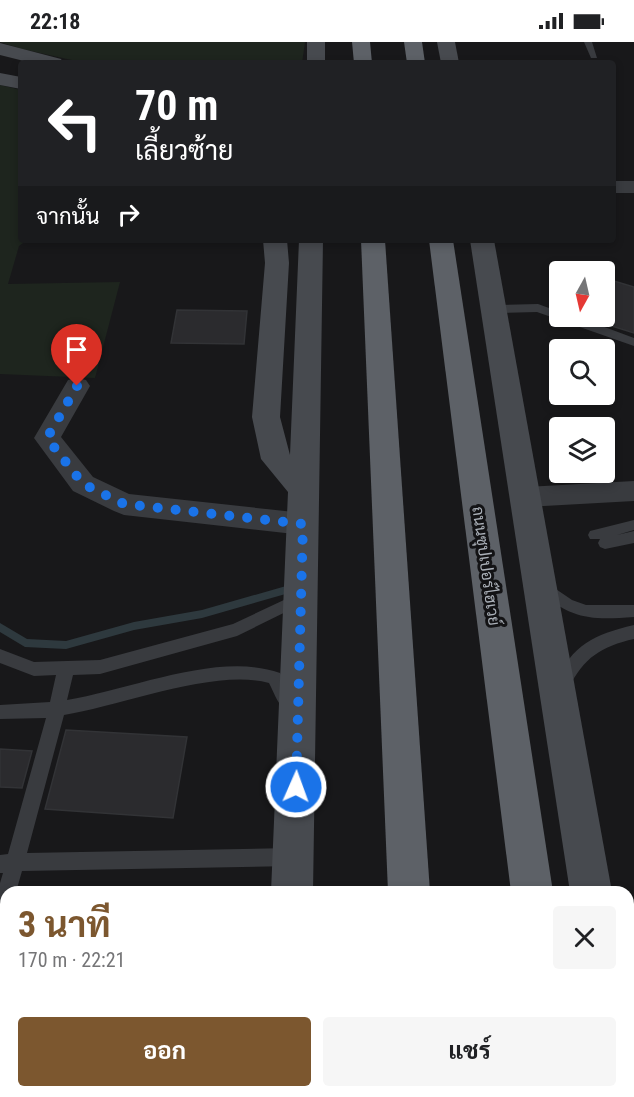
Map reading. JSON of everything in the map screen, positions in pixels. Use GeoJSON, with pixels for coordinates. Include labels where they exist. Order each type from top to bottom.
{"type":"FeatureCollection","features":[{"type":"Feature","properties":{"kind":"highway"},"geometry":{"type":"LineString","coordinates":[[362,42],[363,60]]}},
{"type":"Feature","properties":{"kind":"highway"},"geometry":{"type":"LineString","coordinates":[[413,42],[416,60]]}},
{"type":"Feature","properties":{"kind":"highway"},"geometry":{"type":"LineString","coordinates":[[373,243],[409,886]]}},
{"type":"Feature","properties":{"kind":"highway","name":"ถนนซุปเปอร์ไฮเวย์"},"geometry":{"type":"LineString","coordinates":[[441,243],[531,886]]}},
{"type":"Feature","properties":{"kind":"main road"},"geometry":{"type":"LineString","coordinates":[[316,42],[316,60]]}},
{"type":"Feature","properties":{"kind":"main road"},"geometry":{"type":"LineString","coordinates":[[446,42],[449,60]]}},
{"type":"Feature","properties":{"kind":"main road"},"geometry":{"type":"LineString","coordinates":[[0,49],[42,60]]}},
{"type":"Feature","properties":{"kind":"main road"},"geometry":{"type":"LineString","coordinates":[[0,69],[18,72]]}},
{"type":"Feature","properties":{"kind":"main road"},"geometry":{"type":"LineString","coordinates":[[0,80],[18,83]]}},
{"type":"Feature","properties":{"kind":"main road"},"geometry":{"type":"LineString","coordinates":[[274,243],[277,263],[266,417],[276,459],[304,490]]}},
{"type":"Feature","properties":{"kind":"main road"},"geometry":{"type":"LineString","coordinates":[[302,243],[309,303]]}},
{"type":"Feature","properties":{"kind":"main road"},"geometry":{"type":"LineString","coordinates":[[292,886],[311,243]]}},
{"type":"Feature","properties":{"kind":"main road"},"geometry":{"type":"LineString","coordinates":[[484,243],[590,886]]}},
{"type":"Feature","properties":{"kind":"street"},"geometry":{"type":"LineString","coordinates":[[616,187],[634,187]]}},
{"type":"Feature","properties":{"kind":"street"},"geometry":{"type":"LineString","coordinates":[[77,386],[47,438],[83,484],[124,504],[303,524]]}},
{"type":"Feature","properties":{"kind":"street"},"geometry":{"type":"LineString","coordinates":[[526,497],[634,491]]}},
{"type":"Feature","properties":{"kind":"lane"},"geometry":{"type":"LineString","coordinates":[[588,42],[594,56]]}},
{"type":"Feature","properties":{"kind":"lane"},"geometry":{"type":"LineString","coordinates":[[495,309],[538,308],[549,312]]}},
{"type":"Feature","properties":{"kind":"lane"},"geometry":{"type":"LineString","coordinates":[[592,327],[634,342]]}},
{"type":"Feature","properties":{"kind":"lane"},"geometry":{"type":"LineString","coordinates":[[634,525],[598,540],[634,537]]}},
{"type":"Feature","properties":{"kind":"lane"},"geometry":{"type":"LineString","coordinates":[[540,583],[573,610],[585,614],[634,611]]}},
{"type":"Feature","properties":{"kind":"lane"},"geometry":{"type":"LineString","coordinates":[[0,656],[34,669],[100,667],[237,629],[301,598]]}},
{"type":"Feature","properties":{"kind":"lane"},"geometry":{"type":"LineString","coordinates":[[558,693],[569,669],[589,646],[634,632]]}},
{"type":"Feature","properties":{"kind":"lane"},"geometry":{"type":"LineString","coordinates":[[6,886],[7,863],[57,710],[66,669]]}},
{"type":"Feature","properties":{"kind":"lane"},"geometry":{"type":"LineString","coordinates":[[0,712],[57,710],[167,684],[241,671],[260,673],[274,678],[298,718]]}},
{"type":"Feature","properties":{"kind":"lane"},"geometry":{"type":"LineString","coordinates":[[7,863],[294,857]]}},
{"type":"Feature","properties":{"kind":"shaded area"},"geometry":{"type":"Polygon","coordinates":[[[0,42],[305,42],[302,60],[72,60],[0,42]]]}},
{"type":"Feature","properties":{"kind":"shaded area"},"geometry":{"type":"Polygon","coordinates":[[[0,85],[18,89],[18,243],[23,243],[19,246],[8,284],[120,282],[95,378],[0,374],[0,85]]]}},
{"type":"Feature","properties":{"kind":"building"},"geometry":{"type":"Polygon","coordinates":[[[615,281],[634,287],[634,333],[615,327],[615,281]]]}},
{"type":"Feature","properties":{"kind":"building"},"geometry":{"type":"Polygon","coordinates":[[[177,310],[247,311],[244,344],[171,343],[177,310]]]}},
{"type":"Feature","properties":{"kind":"building"},"geometry":{"type":"Polygon","coordinates":[[[66,730],[187,737],[173,818],[45,809],[66,730]]]}},
{"type":"Feature","properties":{"kind":"building"},"geometry":{"type":"Polygon","coordinates":[[[0,749],[32,751],[22,788],[0,787],[0,749]]]}},
{"type":"Feature","properties":{"kind":"waterway"},"geometry":{"type":"LineString","coordinates":[[0,627],[25,643],[66,645],[134,626],[202,614],[293,588]]}},
{"type":"Feature","properties":{"kind":"route"},"geometry":{"type":"LineString","coordinates":[[77,386],[47,438],[83,484],[124,504],[303,524],[296,787]]}}]}
